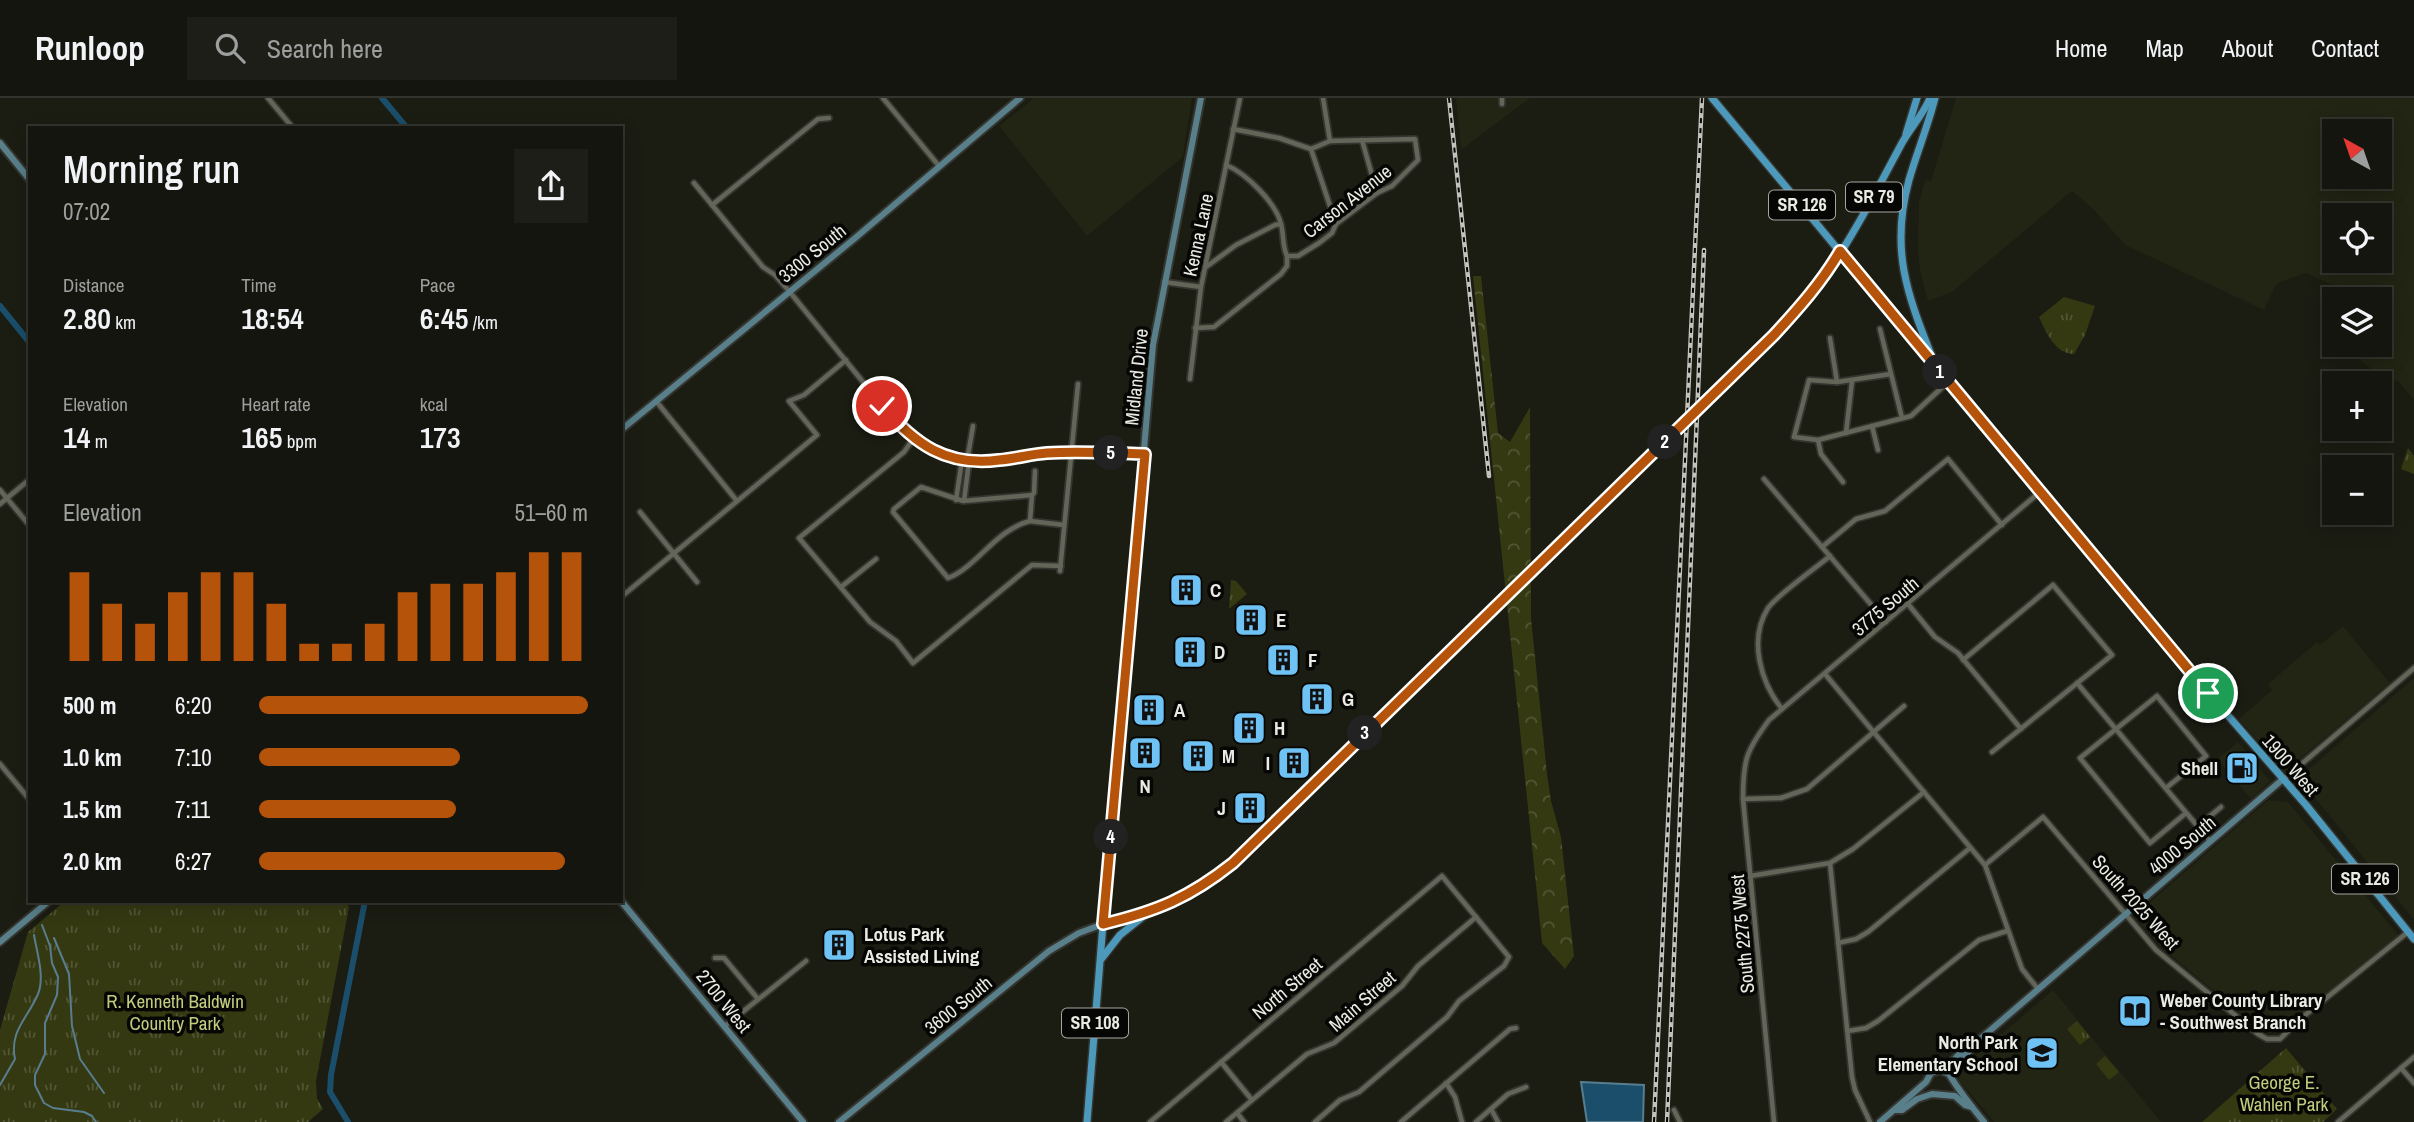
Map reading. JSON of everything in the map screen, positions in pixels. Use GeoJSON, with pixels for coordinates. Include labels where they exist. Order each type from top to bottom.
{"type":"FeatureCollection","features":[{"type":"Feature","properties":{"kind":"main road","name":"1900 West"},"geometry":{"type":"LineString","coordinates":[[1712,98],[2414,939]]}},
{"type":"Feature","properties":{"kind":"main road","name":"SR 79"},"geometry":{"type":"LineString","coordinates":[[1904,140],[1917,98]]}},
{"type":"Feature","properties":{"kind":"main road","name":"SR 79"},"geometry":{"type":"LineString","coordinates":[[1103,924],[1149,913],[1173,903],[1208,883],[1233,863],[1724,384],[1804,303],[1830,269],[1904,140],[1933,98]]}},
{"type":"Feature","properties":{"kind":"main road"},"geometry":{"type":"LineString","coordinates":[[1933,98],[1903,205],[1901,250],[1910,301],[1935,364]]}},
{"type":"Feature","properties":{"kind":"main road"},"geometry":{"type":"LineString","coordinates":[[1100,960],[1120,934],[1149,913]]}},
{"type":"Feature","properties":{"kind":"main road","name":"Midland Drive"},"geometry":{"type":"LineString","coordinates":[[1087,1122],[1103,924]]}},
{"type":"Feature","properties":{"kind":"street"},"geometry":{"type":"LineString","coordinates":[[268,98],[291,126]]}},
{"type":"Feature","properties":{"kind":"street"},"geometry":{"type":"LineString","coordinates":[[883,98],[939,166]]}},
{"type":"Feature","properties":{"kind":"street","name":"3300 South"},"geometry":{"type":"LineString","coordinates":[[623,428],[1020,98]]}},
{"type":"Feature","properties":{"kind":"street","name":"Midland Drive"},"geometry":{"type":"LineString","coordinates":[[1103,924],[1153,345],[1201,98]]}},
{"type":"Feature","properties":{"kind":"street","name":"Kenna Lane"},"geometry":{"type":"LineString","coordinates":[[1190,379],[1201,287],[1240,98]]}},
{"type":"Feature","properties":{"kind":"street"},"geometry":{"type":"LineString","coordinates":[[1323,98],[1330,141]]}},
{"type":"Feature","properties":{"kind":"street"},"geometry":{"type":"LineString","coordinates":[[712,205],[818,119],[829,118]]}},
{"type":"Feature","properties":{"kind":"street"},"geometry":{"type":"LineString","coordinates":[[1233,129],[1279,138],[1311,149],[1330,141],[1362,140],[1377,194]]}},
{"type":"Feature","properties":{"kind":"street","name":"Carson Avenue"},"geometry":{"type":"LineString","coordinates":[[1195,328],[1214,327],[1281,274],[1287,266],[1287,256],[1298,256],[1319,243],[1332,233],[1336,224],[1392,186],[1418,159],[1415,139],[1362,140]]}},
{"type":"Feature","properties":{"kind":"street"},"geometry":{"type":"LineString","coordinates":[[0,143],[28,178]]}},
{"type":"Feature","properties":{"kind":"street"},"geometry":{"type":"LineString","coordinates":[[1311,149],[1336,224]]}},
{"type":"Feature","properties":{"kind":"street"},"geometry":{"type":"LineString","coordinates":[[1226,165],[1234,168],[1272,203],[1281,224],[1287,256]]}},
{"type":"Feature","properties":{"kind":"street"},"geometry":{"type":"LineString","coordinates":[[694,183],[763,267],[775,275],[789,291],[882,406],[913,439],[939,453],[966,460],[995,461],[1044,453],[1071,452],[1145,454]]}},
{"type":"Feature","properties":{"kind":"street"},"geometry":{"type":"LineString","coordinates":[[1205,267],[1236,245],[1281,224]]}},
{"type":"Feature","properties":{"kind":"street"},"geometry":{"type":"LineString","coordinates":[[1164,282],[1201,287]]}},
{"type":"Feature","properties":{"kind":"street"},"geometry":{"type":"LineString","coordinates":[[1880,329],[1902,418]]}},
{"type":"Feature","properties":{"kind":"street"},"geometry":{"type":"LineString","coordinates":[[1830,338],[1837,382]]}},
{"type":"Feature","properties":{"kind":"street"},"geometry":{"type":"LineString","coordinates":[[623,595],[817,435],[789,401],[804,395],[846,360]]}},
{"type":"Feature","properties":{"kind":"street"},"geometry":{"type":"LineString","coordinates":[[1891,374],[1852,381],[1810,380],[1794,438],[1818,440],[1911,416],[1948,382]]}},
{"type":"Feature","properties":{"kind":"street"},"geometry":{"type":"LineString","coordinates":[[1846,432],[1852,381]]}},
{"type":"Feature","properties":{"kind":"street"},"geometry":{"type":"LineString","coordinates":[[913,439],[904,452],[799,538],[870,622],[896,641],[913,663],[1032,565],[1060,569],[1078,384]]}},
{"type":"Feature","properties":{"kind":"street"},"geometry":{"type":"LineString","coordinates":[[656,401],[738,501]]}},
{"type":"Feature","properties":{"kind":"street"},"geometry":{"type":"LineString","coordinates":[[956,500],[973,426]]}},
{"type":"Feature","properties":{"kind":"street"},"geometry":{"type":"LineString","coordinates":[[1872,426],[1878,450]]}},
{"type":"Feature","properties":{"kind":"street"},"geometry":{"type":"LineString","coordinates":[[1818,440],[1821,454],[1843,482]]}},
{"type":"Feature","properties":{"kind":"street"},"geometry":{"type":"LineString","coordinates":[[1822,547],[1856,519],[1885,511],[1948,459],[2002,525]]}},
{"type":"Feature","properties":{"kind":"street"},"geometry":{"type":"LineString","coordinates":[[964,501],[966,460]]}},
{"type":"Feature","properties":{"kind":"street"},"geometry":{"type":"LineString","coordinates":[[1030,521],[1035,471]]}},
{"type":"Feature","properties":{"kind":"street"},"geometry":{"type":"LineString","coordinates":[[1764,479],[1887,622]]}},
{"type":"Feature","properties":{"kind":"street"},"geometry":{"type":"LineString","coordinates":[[0,504],[28,481]]}},
{"type":"Feature","properties":{"kind":"street"},"geometry":{"type":"LineString","coordinates":[[1031,495],[964,501],[921,487],[893,512],[948,578],[1016,525],[1030,521],[1065,525]]}},
{"type":"Feature","properties":{"kind":"street"},"geometry":{"type":"LineString","coordinates":[[0,490],[28,524]]}},
{"type":"Feature","properties":{"kind":"street","name":"3775 South"},"geometry":{"type":"LineString","coordinates":[[1751,744],[1769,720],[2040,492]]}},
{"type":"Feature","properties":{"kind":"street"},"geometry":{"type":"LineString","coordinates":[[640,512],[697,582]]}},
{"type":"Feature","properties":{"kind":"street"},"geometry":{"type":"LineString","coordinates":[[1782,709],[1769,693],[1762,671],[1760,629],[1769,607],[1830,556]]}},
{"type":"Feature","properties":{"kind":"street"},"geometry":{"type":"LineString","coordinates":[[841,587],[876,559]]}},
{"type":"Feature","properties":{"kind":"street"},"geometry":{"type":"LineString","coordinates":[[1963,660],[2053,585],[2112,655],[1992,752]]}},
{"type":"Feature","properties":{"kind":"street"},"geometry":{"type":"LineString","coordinates":[[1908,604],[1935,637],[1963,660],[2021,729]]}},
{"type":"Feature","properties":{"kind":"street","name":"4000 South"},"geometry":{"type":"LineString","coordinates":[[1952,1080],[1957,1063],[1969,1053],[1972,1046],[2414,668]]}},
{"type":"Feature","properties":{"kind":"street"},"geometry":{"type":"LineString","coordinates":[[1825,674],[1985,865],[2022,969],[2038,989]]}},
{"type":"Feature","properties":{"kind":"street"},"geometry":{"type":"LineString","coordinates":[[2077,683],[2210,841]]}},
{"type":"Feature","properties":{"kind":"street"},"geometry":{"type":"LineString","coordinates":[[2166,788],[2206,756],[2157,696],[2080,758],[2150,843],[2186,813]]}},
{"type":"Feature","properties":{"kind":"street"},"geometry":{"type":"LineString","coordinates":[[1743,799],[1781,798],[1807,789],[1904,706]]}},
{"type":"Feature","properties":{"kind":"street","name":"South 2275 West"},"geometry":{"type":"LineString","coordinates":[[1751,744],[1744,767],[1743,799],[1774,1122]]}},
{"type":"Feature","properties":{"kind":"street"},"geometry":{"type":"LineString","coordinates":[[0,764],[28,798]]}},
{"type":"Feature","properties":{"kind":"street"},"geometry":{"type":"LineString","coordinates":[[1750,876],[1830,863],[1853,849],[1924,792]]}},
{"type":"Feature","properties":{"kind":"street"},"geometry":{"type":"LineString","coordinates":[[2198,827],[2221,807]]}},
{"type":"Feature","properties":{"kind":"street","name":"South 2025 West"},"geometry":{"type":"LineString","coordinates":[[1985,865],[2043,817],[2156,950],[2258,1034],[2274,1040],[2280,1039],[2299,1020],[2408,932]]}},
{"type":"Feature","properties":{"kind":"street"},"geometry":{"type":"LineString","coordinates":[[1838,943],[1856,939],[1868,932],[1970,848]]}},
{"type":"Feature","properties":{"kind":"street"},"geometry":{"type":"LineString","coordinates":[[1830,863],[1855,1090],[1870,1122]]}},
{"type":"Feature","properties":{"kind":"street","name":"North Street"},"geometry":{"type":"LineString","coordinates":[[1150,1122],[1442,876],[1476,917]]}},
{"type":"Feature","properties":{"kind":"street"},"geometry":{"type":"LineString","coordinates":[[0,942],[47,903]]}},
{"type":"Feature","properties":{"kind":"street","name":"2700 West"},"geometry":{"type":"LineString","coordinates":[[623,903],[803,1122]]}},
{"type":"Feature","properties":{"kind":"street"},"geometry":{"type":"LineString","coordinates":[[1315,1122],[1340,1100],[1359,1092],[1447,1017],[1459,1001],[1504,966],[1509,957],[1476,917]]}},
{"type":"Feature","properties":{"kind":"street","name":"Main Street"},"geometry":{"type":"LineString","coordinates":[[1226,1122],[1307,1054],[1334,1043],[1402,986],[1418,966],[1476,917]]}},
{"type":"Feature","properties":{"kind":"street","name":"3600 South"},"geometry":{"type":"LineString","coordinates":[[839,1122],[1049,951],[1079,933],[1103,924]]}},
{"type":"Feature","properties":{"kind":"street"},"geometry":{"type":"LineString","coordinates":[[1847,1031],[1866,1028],[1878,1021],[1979,940],[2007,931]]}},
{"type":"Feature","properties":{"kind":"street"},"geometry":{"type":"LineString","coordinates":[[715,958],[724,958],[758,999]]}},
{"type":"Feature","properties":{"kind":"street"},"geometry":{"type":"LineString","coordinates":[[725,1026],[806,961]]}},
{"type":"Feature","properties":{"kind":"street"},"geometry":{"type":"LineString","coordinates":[[1401,1122],[1510,1029],[1516,1028]]}},
{"type":"Feature","properties":{"kind":"street","name":"4000 South"},"geometry":{"type":"LineString","coordinates":[[1944,1070],[1966,1046],[1972,1046]]}},
{"type":"Feature","properties":{"kind":"street"},"geometry":{"type":"LineString","coordinates":[[2338,1122],[2414,1057]]}},
{"type":"Feature","properties":{"kind":"street"},"geometry":{"type":"LineString","coordinates":[[1221,1062],[1252,1100]]}},
{"type":"Feature","properties":{"kind":"street"},"geometry":{"type":"LineString","coordinates":[[2402,1068],[2414,1083]]}},
{"type":"Feature","properties":{"kind":"street"},"geometry":{"type":"LineString","coordinates":[[1880,1122],[1926,1082],[1933,1071],[1944,1070],[1984,1122]]}},
{"type":"Feature","properties":{"kind":"street"},"geometry":{"type":"LineString","coordinates":[[1946,1095],[1952,1080]]}},
{"type":"Feature","properties":{"kind":"street"},"geometry":{"type":"LineString","coordinates":[[1926,1082],[1932,1094],[1955,1096],[1965,1105],[1972,1107]]}},
{"type":"Feature","properties":{"kind":"street"},"geometry":{"type":"LineString","coordinates":[[1446,1083],[1455,1097],[1462,1122]]}},
{"type":"Feature","properties":{"kind":"street"},"geometry":{"type":"LineString","coordinates":[[1476,1122],[1508,1094],[1526,1087]]}},
{"type":"Feature","properties":{"kind":"street"},"geometry":{"type":"LineString","coordinates":[[1896,1110],[1902,1110],[1917,1099],[1932,1094]]}},
{"type":"Feature","properties":{"kind":"street"},"geometry":{"type":"LineString","coordinates":[[1491,1109],[1498,1122]]}},
{"type":"Feature","properties":{"kind":"street"},"geometry":{"type":"LineString","coordinates":[[1674,1110],[1679,1122]]}},
{"type":"Feature","properties":{"kind":"street"},"geometry":{"type":"LineString","coordinates":[[1237,1113],[1244,1122]]}},
{"type":"Feature","properties":{"kind":"shaded area"},"geometry":{"type":"Polygon","coordinates":[[[1034,98],[1192,98],[1183,157],[1087,236],[999,126],[1034,98]]]}},
{"type":"Feature","properties":{"kind":"shaded area"},"geometry":{"type":"Polygon","coordinates":[[[1456,98],[1530,98],[1461,150],[1456,98]]]}},
{"type":"Feature","properties":{"kind":"shaded area"},"geometry":{"type":"Polygon","coordinates":[[[1956,98],[2414,98],[2414,400],[2399,382],[2392,379],[2392,371],[2375,371],[2356,357],[2392,357],[2392,287],[2336,287],[2306,273],[2277,283],[2264,310],[2125,245],[2094,210],[2072,191],[1952,292],[1928,301],[1920,271],[1918,248],[1919,202],[1925,180],[1931,181],[1956,98]]]}},
{"type":"Feature","properties":{"kind":"shaded area"},"geometry":{"type":"Polygon","coordinates":[[[2343,626],[2390,683],[2284,772],[2239,719],[2272,690],[2268,684],[2317,642],[2320,645],[2343,626]]]}},
{"type":"Feature","properties":{"kind":"shaded area"},"geometry":{"type":"Polygon","coordinates":[[[2414,678],[2414,920],[2299,778],[2414,678]]]}},
{"type":"Feature","properties":{"kind":"shaded area"},"geometry":{"type":"Polygon","coordinates":[[[2238,742],[2270,781],[2251,799],[2217,759],[2238,742]]]}},
{"type":"Feature","properties":{"kind":"shaded area"},"geometry":{"type":"Polygon","coordinates":[[[2268,800],[2288,802],[2399,936],[2286,1033],[2269,1033],[2258,1027],[2163,949],[2134,916],[2268,800]]]}},
{"type":"Feature","properties":{"kind":"shaded area","name":"North Park Elementary School"},"geometry":{"type":"Polygon","coordinates":[[[2053,990],[2161,1122],[1994,1122],[1959,1080],[1960,1069],[2053,990]]]}},
{"type":"Feature","properties":{"kind":"green space"},"geometry":{"type":"Polygon","coordinates":[[[1473,276],[1481,276],[1498,433],[1510,442],[1530,407],[1531,618],[1547,774],[1561,837],[1574,956],[1565,969],[1542,943],[1473,276]]]}},
{"type":"Feature","properties":{"kind":"green space"},"geometry":{"type":"Polygon","coordinates":[[[2064,297],[2095,306],[2085,335],[2074,354],[2056,346],[2039,317],[2064,297]]]}},
{"type":"Feature","properties":{"kind":"green space"},"geometry":{"type":"Polygon","coordinates":[[[2408,448],[2414,456],[2414,474],[2401,469],[2408,448]]]}},
{"type":"Feature","properties":{"kind":"green space"},"geometry":{"type":"Polygon","coordinates":[[[1231,580],[1236,581],[1247,594],[1229,609],[1231,580]]]}},
{"type":"Feature","properties":{"kind":"green space","name":"R. Kenneth Baldwin Country Park"},"geometry":{"type":"Polygon","coordinates":[[[63,903],[346,903],[349,907],[316,1081],[317,1098],[323,1109],[308,1122],[0,1122],[0,1030],[28,932],[63,903]]]}},
{"type":"Feature","properties":{"kind":"green space"},"geometry":{"type":"Polygon","coordinates":[[[2077,1021],[2090,1037],[2080,1045],[2067,1029],[2077,1021]]]}},
{"type":"Feature","properties":{"kind":"green space","name":"George E. Wahlen Park"},"geometry":{"type":"Polygon","coordinates":[[[2286,1048],[2337,1109],[2323,1122],[2202,1122],[2286,1048]]]}},
{"type":"Feature","properties":{"kind":"green space"},"geometry":{"type":"Polygon","coordinates":[[[2105,1056],[2119,1072],[2109,1080],[2096,1064],[2105,1056]]]}},
{"type":"Feature","properties":{"kind":"water"},"geometry":{"type":"Polygon","coordinates":[[[1581,1082],[1644,1085],[1643,1122],[1587,1122],[1581,1082]]]}},
{"type":"Feature","properties":{"kind":"waterway"},"geometry":{"type":"LineString","coordinates":[[382,98],[405,126]]}},
{"type":"Feature","properties":{"kind":"waterway"},"geometry":{"type":"LineString","coordinates":[[0,306],[28,341]]}},
{"type":"Feature","properties":{"kind":"waterway"},"geometry":{"type":"LineString","coordinates":[[348,1122],[330,1092],[331,1075],[365,903]]}},
{"type":"Feature","properties":{"kind":"waterway"},"geometry":{"type":"LineString","coordinates":[[42,925],[58,977],[57,995],[45,1023],[45,1054],[35,1075],[35,1085],[44,1103],[53,1108],[84,1112],[96,1122]]}},
{"type":"Feature","properties":{"kind":"waterway"},"geometry":{"type":"LineString","coordinates":[[0,1085],[15,1059],[17,1032],[40,987],[40,965],[34,935]]}},
{"type":"Feature","properties":{"kind":"waterway"},"geometry":{"type":"LineString","coordinates":[[54,938],[69,974],[72,1026],[80,1059],[104,1093]]}},
{"type":"Feature","properties":{"kind":"railway"},"geometry":{"type":"LineString","coordinates":[[1449,98],[1489,476]]}},
{"type":"Feature","properties":{"kind":"railway"},"geometry":{"type":"LineString","coordinates":[[1654,1122],[1702,98]]}},
{"type":"Feature","properties":{"kind":"railway"},"geometry":{"type":"LineString","coordinates":[[1667,1122],[1704,250]]}},
{"type":"Feature","properties":{"kind":"place","name":"C"},"geometry":{"type":"Point","coordinates":[1186,590]}},
{"type":"Feature","properties":{"kind":"place","name":"E"},"geometry":{"type":"Point","coordinates":[1251,620]}},
{"type":"Feature","properties":{"kind":"place","name":"D"},"geometry":{"type":"Point","coordinates":[1190,652]}},
{"type":"Feature","properties":{"kind":"place","name":"F"},"geometry":{"type":"Point","coordinates":[1283,660]}},
{"type":"Feature","properties":{"kind":"place","name":"G"},"geometry":{"type":"Point","coordinates":[1317,699]}},
{"type":"Feature","properties":{"kind":"place","name":"A"},"geometry":{"type":"Point","coordinates":[1149,710]}},
{"type":"Feature","properties":{"kind":"place","name":"H"},"geometry":{"type":"Point","coordinates":[1249,728]}},
{"type":"Feature","properties":{"kind":"place","name":"N"},"geometry":{"type":"Point","coordinates":[1145,753]}},
{"type":"Feature","properties":{"kind":"place","name":"M"},"geometry":{"type":"Point","coordinates":[1198,756]}},
{"type":"Feature","properties":{"kind":"place","name":"I"},"geometry":{"type":"Point","coordinates":[1294,763]}},
{"type":"Feature","properties":{"kind":"place","name":"Shell"},"geometry":{"type":"Point","coordinates":[2242,768]}},
{"type":"Feature","properties":{"kind":"place","name":"J"},"geometry":{"type":"Point","coordinates":[1250,808]}},
{"type":"Feature","properties":{"kind":"place","name":"Lotus Park Assisted Living"},"geometry":{"type":"Point","coordinates":[839,945]}},
{"type":"Feature","properties":{"kind":"place","name":"Weber County Library - Southwest Branch"},"geometry":{"type":"Point","coordinates":[2135,1011]}},
{"type":"Feature","properties":{"kind":"place","name":"North Park Elementary School"},"geometry":{"type":"Point","coordinates":[2042,1053]}},
{"type":"Feature","properties":{"kind":"route"},"geometry":{"type":"LineString","coordinates":[[882,406],[913,439],[939,453],[958,459],[995,461],[1044,453],[1071,452],[1145,454],[1103,924],[1149,913],[1173,903],[1208,883],[1233,863],[1774,335],[1804,303],[1840,251],[2208,693]]}}]}
